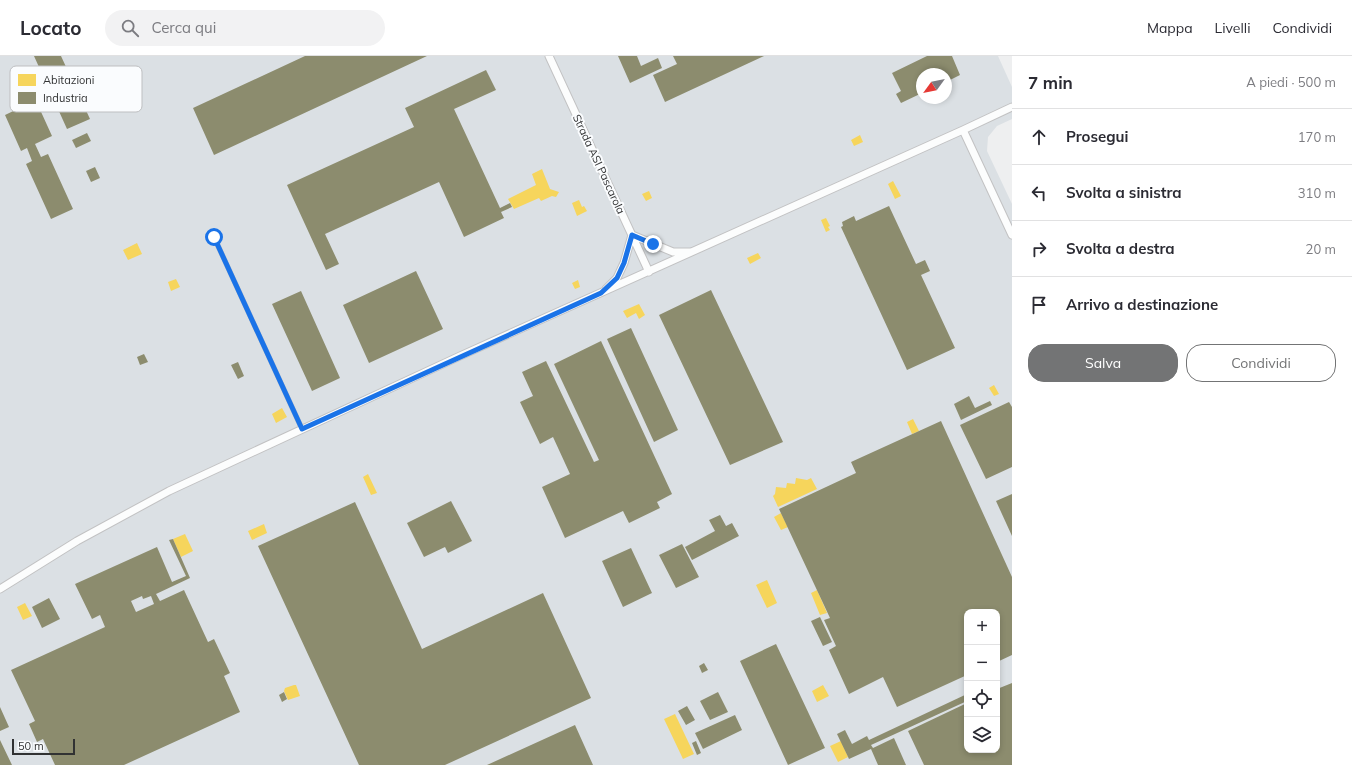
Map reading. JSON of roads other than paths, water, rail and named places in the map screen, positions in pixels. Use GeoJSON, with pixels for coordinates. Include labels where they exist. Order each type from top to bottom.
{"type":"FeatureCollection","features":[{"type":"Feature","properties":{"kind":"street","name":"Strada ASI Pascarola"},"geometry":{"type":"LineString","coordinates":[[549,56],[649,272]]}},
{"type":"Feature","properties":{"kind":"street"},"geometry":{"type":"LineString","coordinates":[[0,589],[77,541],[169,491],[302,429],[1012,107]]}},
{"type":"Feature","properties":{"kind":"street"},"geometry":{"type":"LineString","coordinates":[[963,130],[1012,234]]}},
{"type":"Feature","properties":{"kind":"street"},"geometry":{"type":"LineString","coordinates":[[601,293],[617,278],[624,263],[632,235],[673,252],[692,252]]}},
{"type":"Feature","properties":{"kind":"lane"},"geometry":{"type":"LineString","coordinates":[[214,237],[302,429]]}}]}
